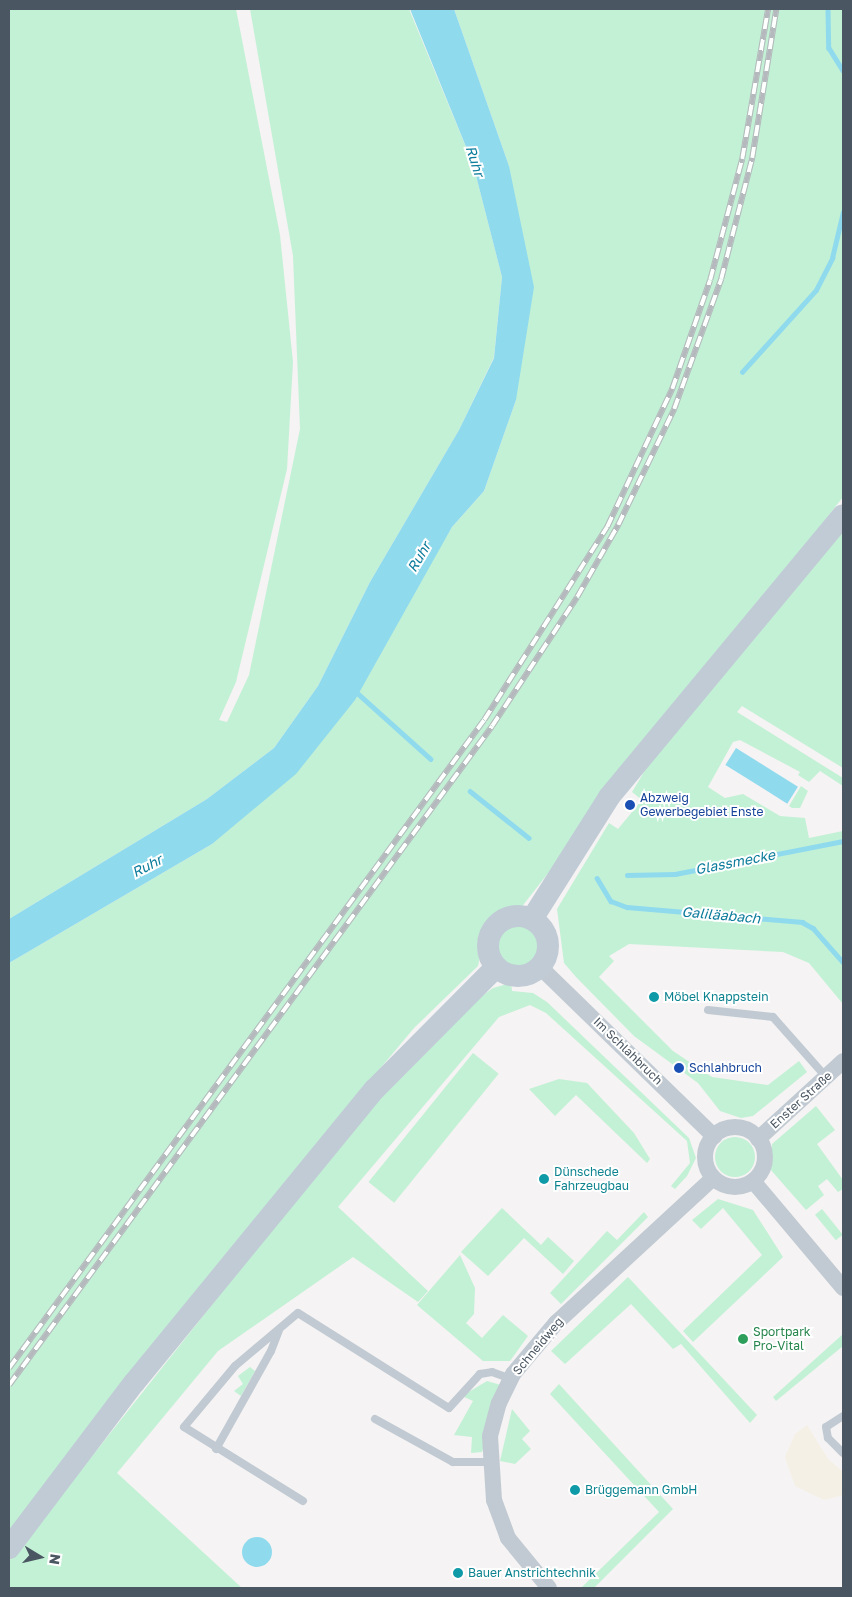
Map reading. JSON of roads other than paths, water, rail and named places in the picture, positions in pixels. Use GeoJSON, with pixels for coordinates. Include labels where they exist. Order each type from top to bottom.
{"type":"FeatureCollection","features":[{"type":"Feature","properties":{"kind":"main road"},"geometry":{"type":"LineString","coordinates":[[532,919],[610,797],[843,515]]}},
{"type":"Feature","properties":{"kind":"main road"},"geometry":{"type":"LineString","coordinates":[[514,916],[532,919],[540,926],[548,946],[540,967],[523,976],[496,967],[488,951],[495,927],[514,916]]}},
{"type":"Feature","properties":{"kind":"main road"},"geometry":{"type":"LineString","coordinates":[[9,1548],[125,1394],[375,1089],[496,967]]}},
{"type":"Feature","properties":{"kind":"street","name":"Im Schlahbruch"},"geometry":{"type":"LineString","coordinates":[[540,967],[714,1136]]}},
{"type":"Feature","properties":{"kind":"street","name":"Enster Straße"},"geometry":{"type":"LineString","coordinates":[[758,1139],[843,1061]]}},
{"type":"Feature","properties":{"kind":"street"},"geometry":{"type":"LineString","coordinates":[[735,1127],[758,1139],[765,1156],[753,1181],[728,1187],[713,1178],[705,1154],[714,1136],[735,1127]]}},
{"type":"Feature","properties":{"kind":"street","name":"Schneidweg"},"geometry":{"type":"LineString","coordinates":[[549,1588],[508,1538],[494,1500],[490,1462],[490,1436],[511,1379],[556,1322],[713,1178]]}},
{"type":"Feature","properties":{"kind":"street"},"geometry":{"type":"LineString","coordinates":[[753,1181],[843,1288]]}},
{"type":"Feature","properties":{"kind":"lane"},"geometry":{"type":"LineString","coordinates":[[708,1010],[773,1018],[826,1076]]}},
{"type":"Feature","properties":{"kind":"lane"},"geometry":{"type":"LineString","coordinates":[[303,1500],[216,1449],[184,1427],[235,1366],[298,1313],[449,1408],[480,1374],[492,1372],[511,1379]]}},
{"type":"Feature","properties":{"kind":"lane"},"geometry":{"type":"LineString","coordinates":[[216,1449],[271,1352],[279,1329]]}},
{"type":"Feature","properties":{"kind":"lane"},"geometry":{"type":"LineString","coordinates":[[843,1416],[826,1428],[828,1438],[843,1453]]}},
{"type":"Feature","properties":{"kind":"lane"},"geometry":{"type":"LineString","coordinates":[[375,1419],[437,1456],[462,1464],[490,1462]]}},
{"type":"Feature","properties":{"kind":"water","name":"Ruhr"},"geometry":{"type":"Polygon","coordinates":[[[410,9],[454,9],[509,166],[534,287],[516,400],[484,491],[452,527],[355,700],[296,774],[212,844],[9,963],[9,919],[207,799],[274,748],[318,686],[370,582],[459,430],[494,358],[502,277],[473,164],[410,9]]]}},
{"type":"Feature","properties":{"kind":"water"},"geometry":{"type":"Polygon","coordinates":[[[736,748],[798,787],[787,804],[725,765],[736,748]]]}},
{"type":"Feature","properties":{"kind":"water"},"geometry":{"type":"Polygon","coordinates":[[[257,1537],[268,1541],[272,1552],[268,1563],[257,1567],[246,1563],[242,1552],[246,1541],[257,1537]]]}},
{"type":"Feature","properties":{"kind":"waterway"},"geometry":{"type":"LineString","coordinates":[[828,9],[829,48],[843,70]]}},
{"type":"Feature","properties":{"kind":"waterway"},"geometry":{"type":"LineString","coordinates":[[742,372],[816,290],[832,258],[843,212]]}},
{"type":"Feature","properties":{"kind":"waterway","name":"Glassmecke"},"geometry":{"type":"LineString","coordinates":[[354,690],[431,759]]}},
{"type":"Feature","properties":{"kind":"waterway","name":"Glassmecke"},"geometry":{"type":"LineString","coordinates":[[470,791],[529,838]]}},
{"type":"Feature","properties":{"kind":"waterway","name":"Glassmecke"},"geometry":{"type":"LineString","coordinates":[[627,875],[675,874],[843,841]]}},
{"type":"Feature","properties":{"kind":"waterway","name":"Galiläabach"},"geometry":{"type":"LineString","coordinates":[[597,878],[611,901],[627,907],[802,922],[813,928],[843,962]]}},
{"type":"Feature","properties":{"kind":"railway"},"geometry":{"type":"LineString","coordinates":[[9,1368],[484,720],[607,527],[672,389],[710,280],[742,159],[768,9]]}},
{"type":"Feature","properties":{"kind":"railway"},"geometry":{"type":"LineString","coordinates":[[9,1385],[492,726],[577,597],[618,525],[674,409],[721,279],[752,158],[776,9]]}},
{"type":"Feature","properties":{"kind":"place","name":"Abzweig Gewerbegebiet Enste"},"geometry":{"type":"Point","coordinates":[630,805]}},
{"type":"Feature","properties":{"kind":"place","name":"Möbel Knappstein"},"geometry":{"type":"Point","coordinates":[654,997]}},
{"type":"Feature","properties":{"kind":"place","name":"Schlahbruch"},"geometry":{"type":"Point","coordinates":[679,1068]}},
{"type":"Feature","properties":{"kind":"place","name":"Dünschede Fahrzeugbau"},"geometry":{"type":"Point","coordinates":[544,1179]}},
{"type":"Feature","properties":{"kind":"place","name":"Sportpark Pro-Vital"},"geometry":{"type":"Point","coordinates":[743,1339]}},
{"type":"Feature","properties":{"kind":"place","name":"Brüggemann GmbH"},"geometry":{"type":"Point","coordinates":[575,1490]}},
{"type":"Feature","properties":{"kind":"place","name":"Bauer Anstrichtechnik"},"geometry":{"type":"Point","coordinates":[458,1573]}}]}
